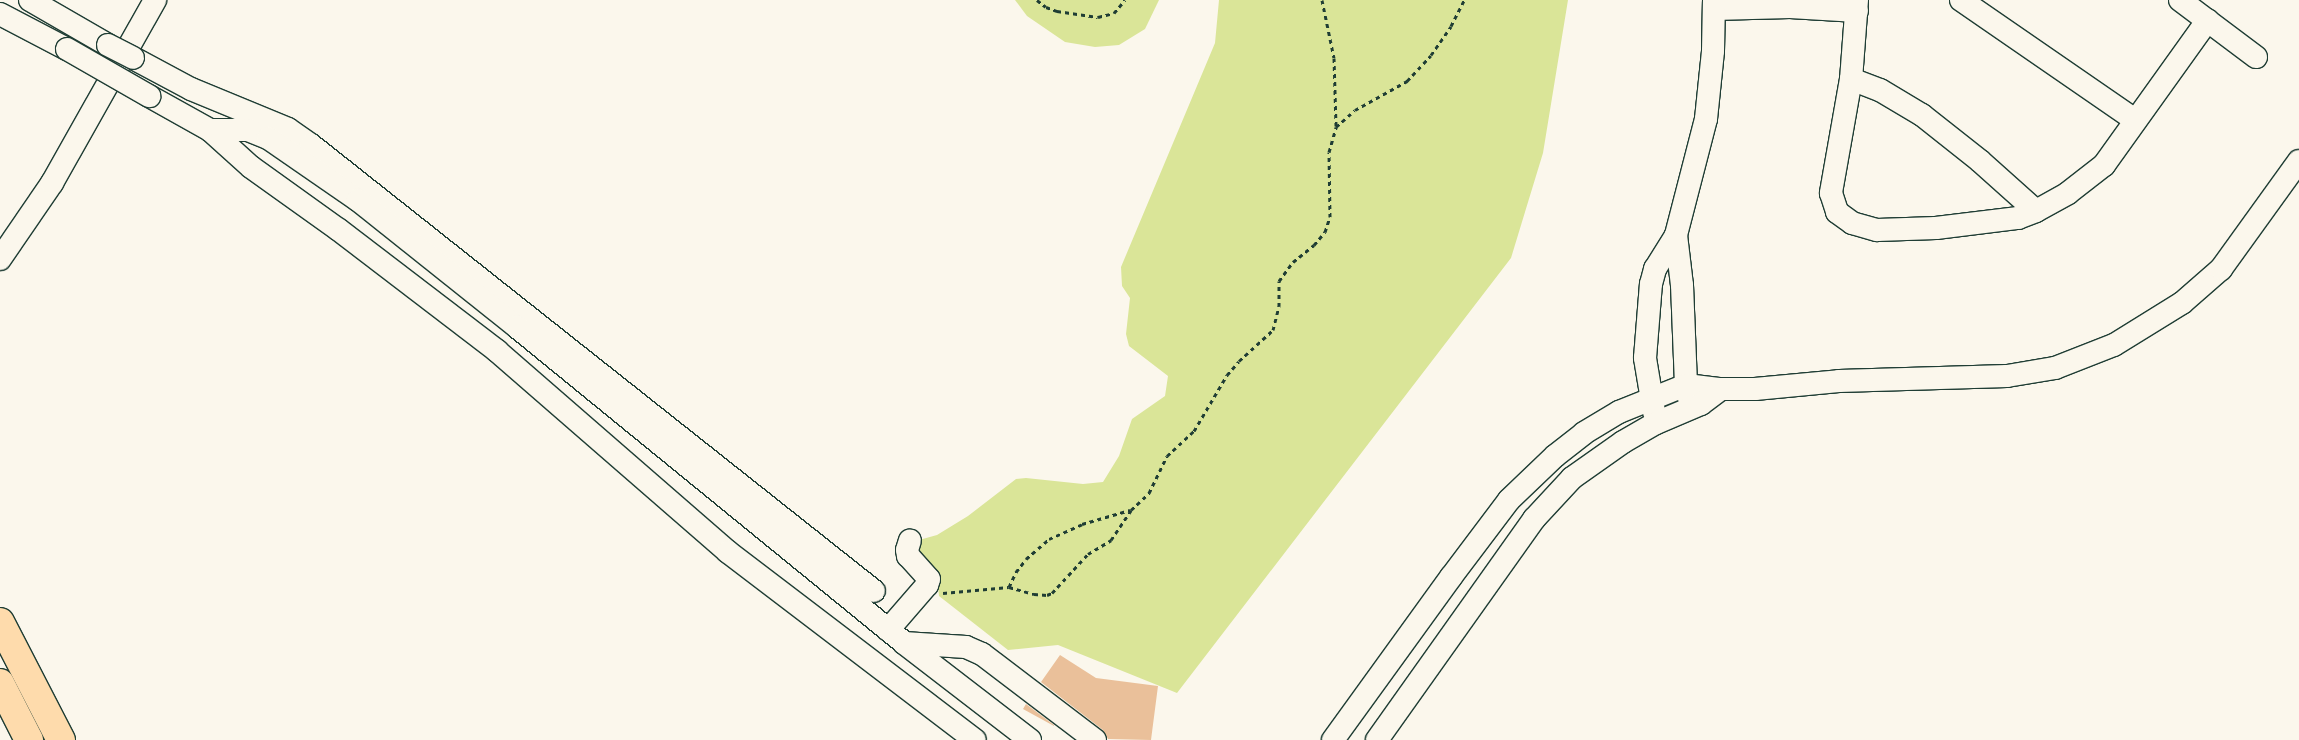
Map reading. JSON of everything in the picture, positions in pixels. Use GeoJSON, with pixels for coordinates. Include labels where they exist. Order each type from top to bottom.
{"type":"FeatureCollection","features":[{"type":"Feature","properties":{"kind":"highway"},"geometry":{"type":"LineString","coordinates":[[0,622],[61,740]]}},
{"type":"Feature","properties":{"kind":"highway"},"geometry":{"type":"LineString","coordinates":[[0,683],[29,740]]}},
{"type":"Feature","properties":{"kind":"street"},"geometry":{"type":"LineString","coordinates":[[30,0],[191,89],[288,129],[311,144],[874,591]]}},
{"type":"Feature","properties":{"kind":"street"},"geometry":{"type":"LineString","coordinates":[[0,259],[52,183],[155,0]]}},
{"type":"Feature","properties":{"kind":"street"},"geometry":{"type":"LineString","coordinates":[[1961,0],[2135,120]]}},
{"type":"Feature","properties":{"kind":"street"},"geometry":{"type":"LineString","coordinates":[[2180,0],[2256,57]]}},
{"type":"Feature","properties":{"kind":"street"},"geometry":{"type":"LineString","coordinates":[[1656,423],[1645,358],[1651,284],[1655,268],[1676,235],[1706,120],[1713,51],[1714,5],[1857,6],[1850,79],[1831,193],[1837,212],[1852,223],[1877,230],[1936,228],[2018,218],[2036,211],[2074,189],[2104,165],[2208,20]]}},
{"type":"Feature","properties":{"kind":"street"},"geometry":{"type":"LineString","coordinates":[[0,14],[67,49],[210,130],[245,163],[339,230],[497,351],[728,552],[766,579],[975,740]]}},
{"type":"Feature","properties":{"kind":"street"},"geometry":{"type":"LineString","coordinates":[[1850,79],[1880,90],[1922,115],[1980,161],[2036,211]]}},
{"type":"Feature","properties":{"kind":"street"},"geometry":{"type":"LineString","coordinates":[[210,130],[248,130],[268,138],[358,200],[495,309],[896,637],[1030,740]]}},
{"type":"Feature","properties":{"kind":"street"},"geometry":{"type":"LineString","coordinates":[[1334,740],[1451,576],[1509,500],[1555,456],[1584,434],[1619,412],[1686,385],[1721,389],[1755,389],[1839,381],[2007,376],[2064,364],[2114,345],[2182,303],[2221,269],[2299,161]]}},
{"type":"Feature","properties":{"kind":"street"},"geometry":{"type":"LineString","coordinates":[[1676,235],[1682,285],[1686,385],[1691,408]]}},
{"type":"Feature","properties":{"kind":"street"},"geometry":{"type":"LineString","coordinates":[[474,333],[495,309]]}},
{"type":"Feature","properties":{"kind":"street"},"geometry":{"type":"LineString","coordinates":[[497,351],[517,327]]}},
{"type":"Feature","properties":{"kind":"street"},"geometry":{"type":"LineString","coordinates":[[1377,740],[1534,519],[1572,478],[1623,442],[1656,423],[1691,408],[1721,389]]}},
{"type":"Feature","properties":{"kind":"street"},"geometry":{"type":"LineString","coordinates":[[896,637],[919,596],[928,585],[929,579],[908,556],[907,550],[910,540]]}},
{"type":"Feature","properties":{"kind":"street"},"geometry":{"type":"LineString","coordinates":[[1451,576],[1479,597]]}},
{"type":"Feature","properties":{"kind":"street"},"geometry":{"type":"LineString","coordinates":[[896,637],[966,647],[982,654],[1095,740]]}},
{"type":"Feature","properties":{"kind":"path"},"geometry":{"type":"LineString","coordinates":[[1037,0],[1046,7],[1057,11],[1098,17],[1114,13],[1125,0]]}},
{"type":"Feature","properties":{"kind":"path"},"geometry":{"type":"LineString","coordinates":[[919,596],[1009,587],[1042,596],[1052,593],[1088,554],[1111,540],[1131,510],[1149,493],[1167,456],[1194,431],[1227,375],[1239,361],[1273,330],[1279,306],[1279,281],[1294,262],[1314,245],[1325,232],[1330,217],[1329,152],[1336,127],[1334,58],[1322,0]]}},
{"type":"Feature","properties":{"kind":"path"},"geometry":{"type":"LineString","coordinates":[[1336,127],[1355,110],[1407,81],[1431,55],[1451,26],[1464,0]]}},
{"type":"Feature","properties":{"kind":"path"},"geometry":{"type":"LineString","coordinates":[[1009,587],[1016,572],[1026,559],[1049,540],[1082,524],[1131,510]]}},
{"type":"Feature","properties":{"kind":"green space"},"geometry":{"type":"Polygon","coordinates":[[[1015,0],[1159,0],[1145,29],[1119,45],[1095,47],[1065,42],[1027,16],[1015,0]]]}},
{"type":"Feature","properties":{"kind":"green space"},"geometry":{"type":"Polygon","coordinates":[[[1219,0],[1568,0],[1543,153],[1511,258],[1177,693],[1058,645],[1008,650],[939,596],[937,576],[914,552],[919,540],[937,535],[968,516],[1016,479],[1026,478],[1083,484],[1103,482],[1119,456],[1132,419],[1165,396],[1168,376],[1129,346],[1126,334],[1130,298],[1122,286],[1121,267],[1215,43],[1219,0]]]}},
{"type":"Feature","properties":{"kind":"building"},"geometry":{"type":"Polygon","coordinates":[[[1060,655],[1096,678],[1158,686],[1151,740],[1108,739],[1103,730],[1041,682],[1060,655]]]}},
{"type":"Feature","properties":{"kind":"building"},"geometry":{"type":"Polygon","coordinates":[[[1026,704],[1054,725],[1054,726],[1023,709],[1026,704]]]}}]}
